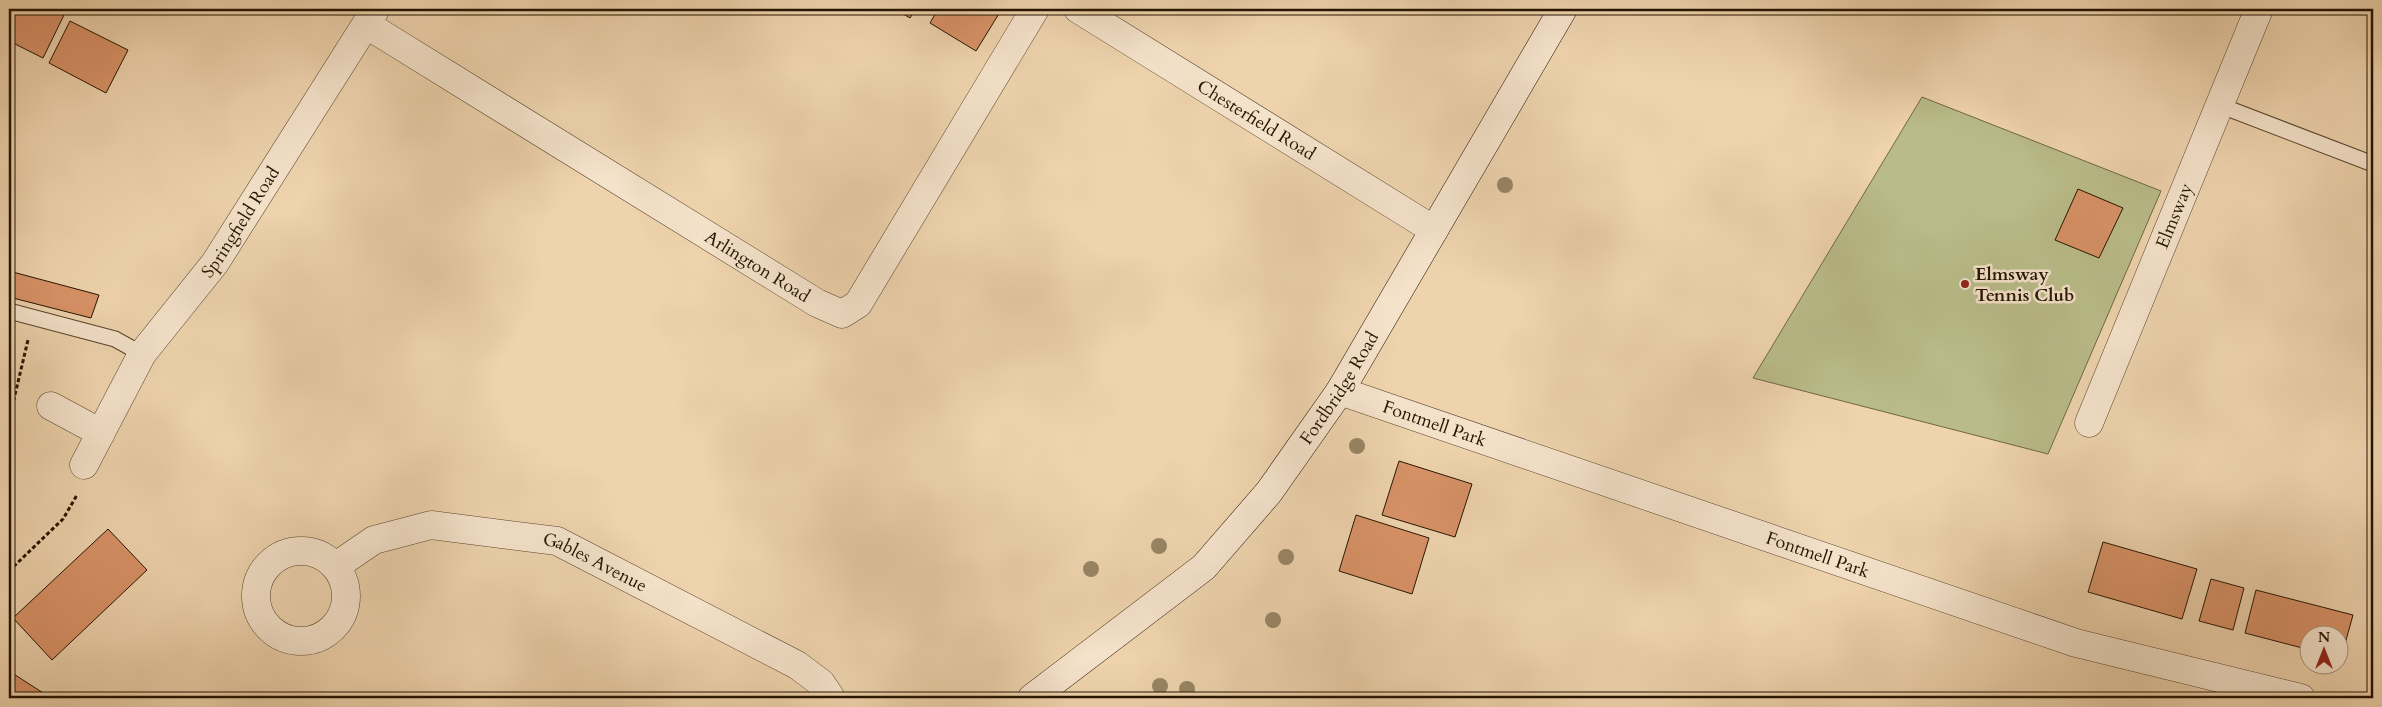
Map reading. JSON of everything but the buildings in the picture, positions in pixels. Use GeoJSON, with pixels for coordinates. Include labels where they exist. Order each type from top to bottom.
{"type":"FeatureCollection","features":[{"type":"Feature","properties":{"kind":"street","name":"Arlington Road"},"geometry":{"type":"LineString","coordinates":[[371,17],[817,303],[842,314],[858,304],[1035,9]]}},
{"type":"Feature","properties":{"kind":"street","name":"Chesterfield Road"},"geometry":{"type":"LineString","coordinates":[[1078,9],[1434,230]]}},
{"type":"Feature","properties":{"kind":"street","name":"Fordbridge Road"},"geometry":{"type":"LineString","coordinates":[[1032,698],[1204,567],[1269,492],[1340,391],[1563,9]]}},
{"type":"Feature","properties":{"kind":"street","name":"Elmsway"},"geometry":{"type":"LineString","coordinates":[[2089,423],[2259,9]]}},
{"type":"Feature","properties":{"kind":"street","name":"Springfield Road"},"geometry":{"type":"LineString","coordinates":[[84,465],[142,354],[215,263],[371,17]]}},
{"type":"Feature","properties":{"kind":"street","name":"Fontmell Park"},"geometry":{"type":"LineString","coordinates":[[1340,391],[2076,643],[2301,698]]}},
{"type":"Feature","properties":{"kind":"street"},"geometry":{"type":"LineString","coordinates":[[51,406],[101,433]]}},
{"type":"Feature","properties":{"kind":"street","name":"Gables Avenue"},"geometry":{"type":"LineString","coordinates":[[336,566],[374,540],[431,525],[557,540],[797,665],[821,683],[831,698]]}},
{"type":"Feature","properties":{"kind":"lane"},"geometry":{"type":"LineString","coordinates":[[2220,105],[2373,164]]}},
{"type":"Feature","properties":{"kind":"lane"},"geometry":{"type":"LineString","coordinates":[[9,311],[115,339],[142,354]]}},
{"type":"Feature","properties":{"kind":"path"},"geometry":{"type":"LineString","coordinates":[[9,420],[34,317]]}},
{"type":"Feature","properties":{"kind":"path"},"geometry":{"type":"LineString","coordinates":[[9,571],[63,519],[76,498],[84,465]]}},
{"type":"Feature","properties":{"kind":"green space","name":"Elmsway Tennis Club"},"geometry":{"type":"Polygon","coordinates":[[[1922,97],[2161,191],[2048,454],[1753,378],[1922,97]]]}},
{"type":"Feature","properties":{"kind":"place","name":"Elmsway Tennis Club"},"geometry":{"type":"Point","coordinates":[1965,284]}}]}
